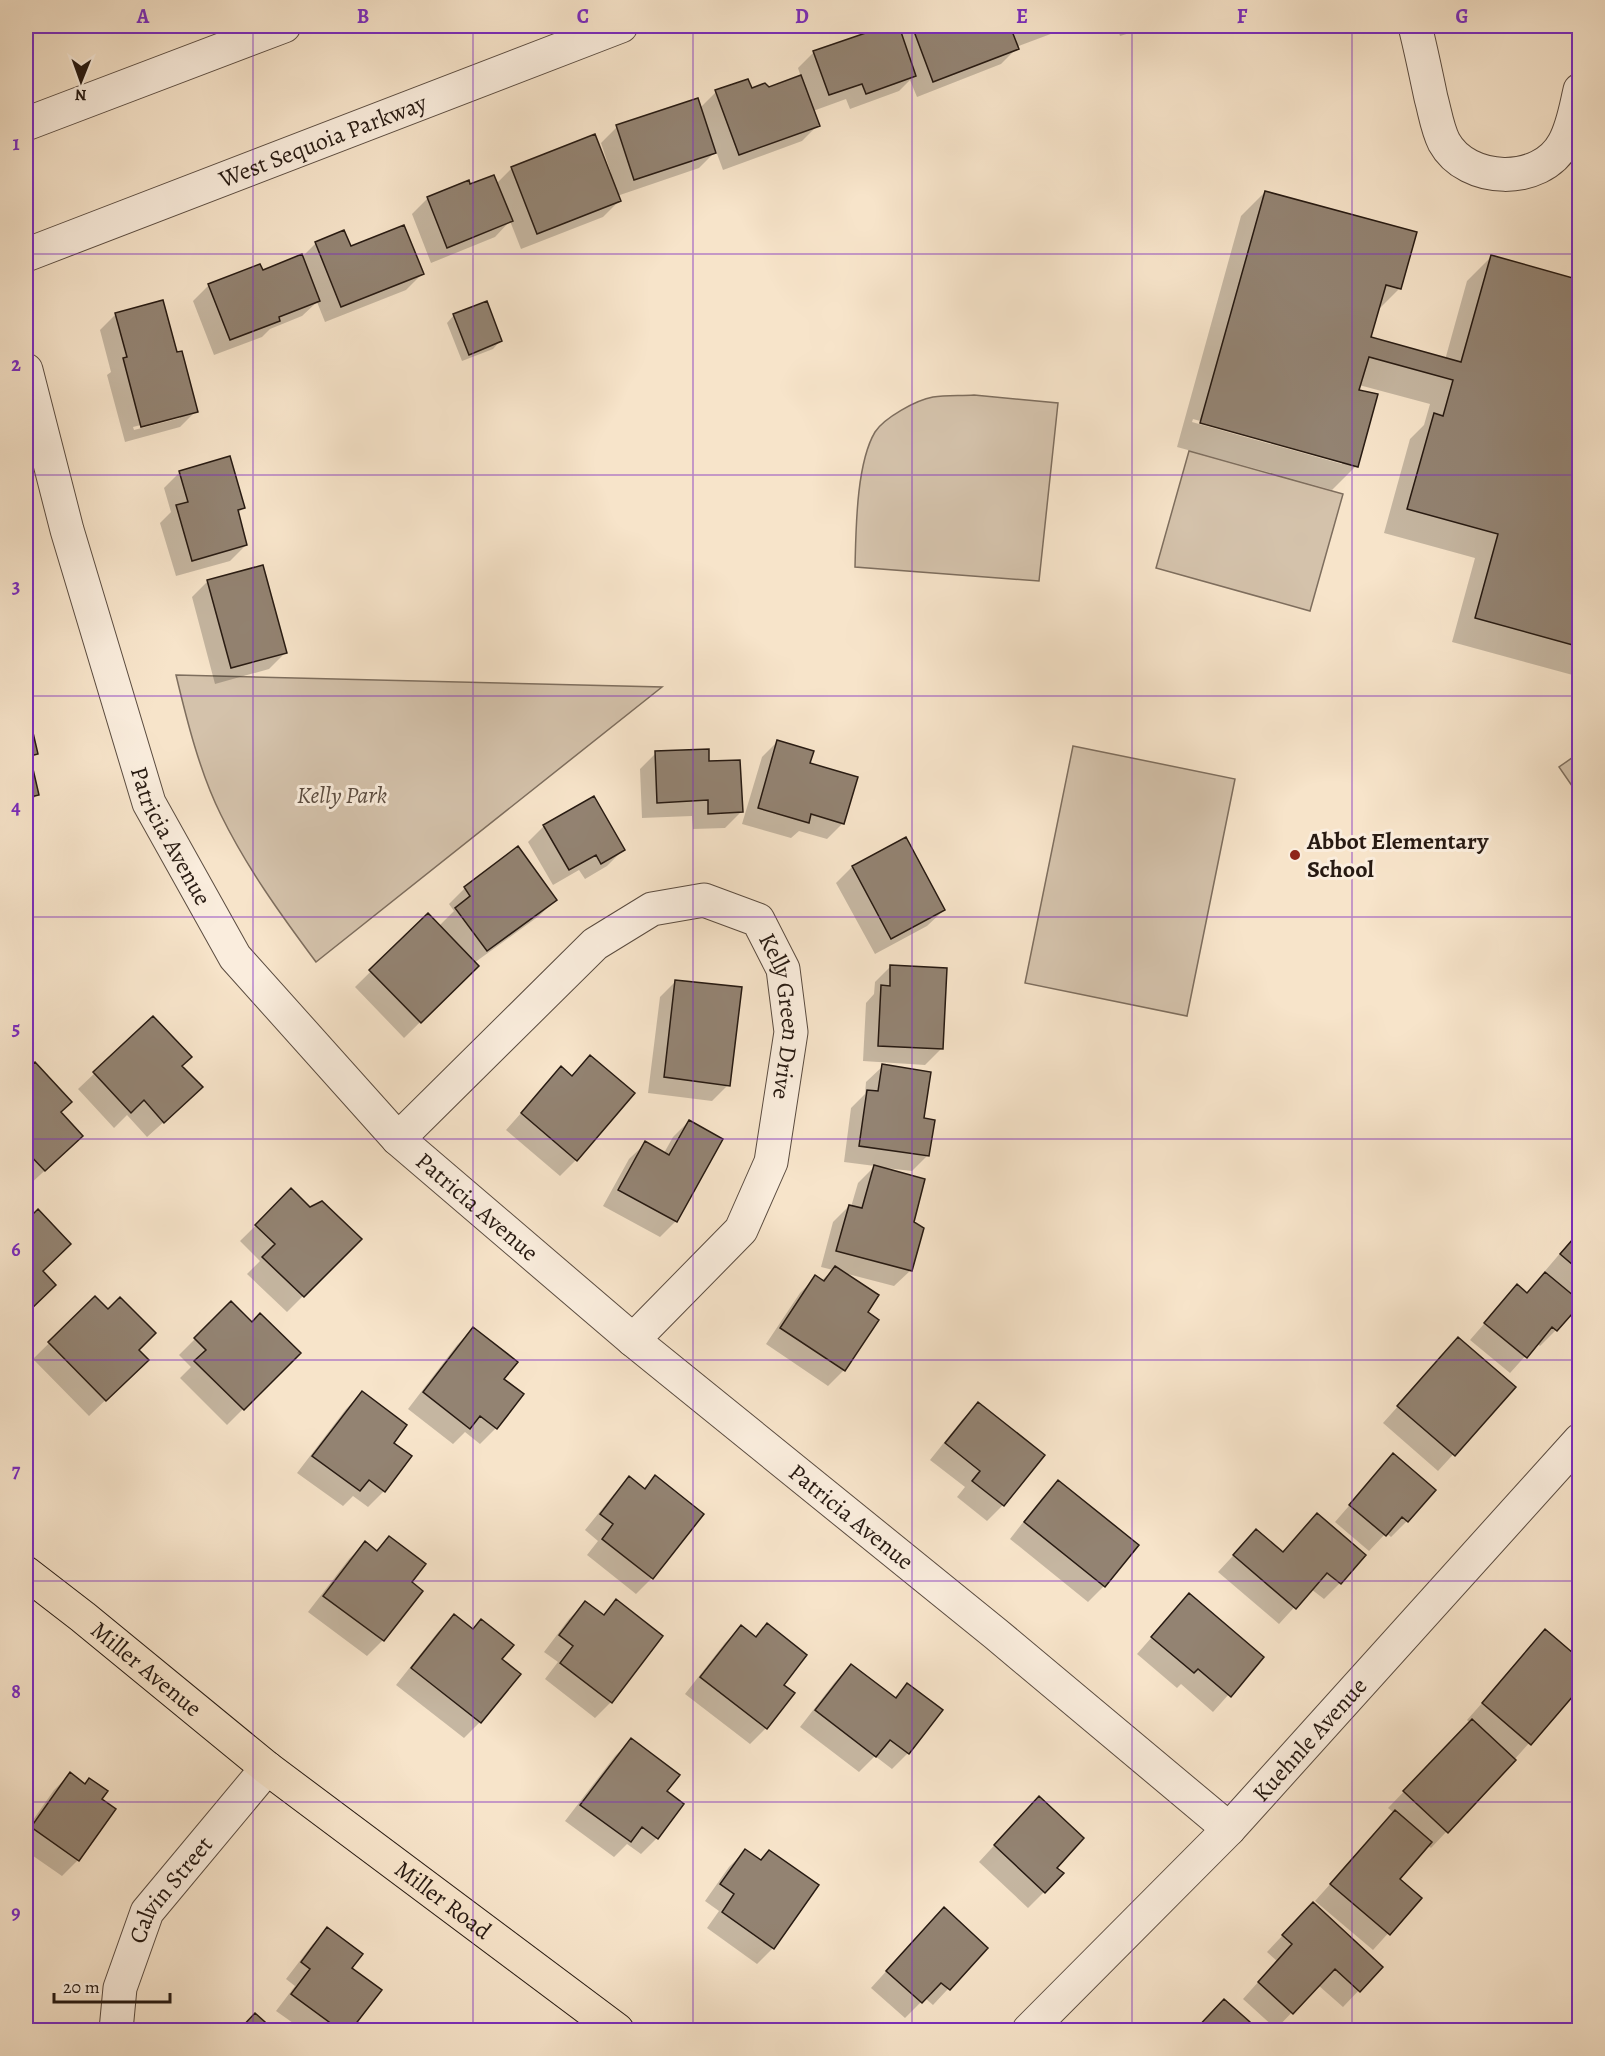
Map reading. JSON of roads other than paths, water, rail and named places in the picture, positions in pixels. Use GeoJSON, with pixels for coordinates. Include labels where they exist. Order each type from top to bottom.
{"type":"FeatureCollection","features":[{"type":"Feature","properties":{"kind":"main road","name":"Miller Avenue"},"geometry":{"type":"LineString","coordinates":[[26,1574],[83,1617],[267,1768]]}},
{"type":"Feature","properties":{"kind":"main road","name":"Miller Road"},"geometry":{"type":"LineString","coordinates":[[267,1768],[617,2031]]}},
{"type":"Feature","properties":{"kind":"street"},"geometry":{"type":"LineString","coordinates":[[26,124],[284,26]]}},
{"type":"Feature","properties":{"kind":"street","name":"West Sequoia Parkway"},"geometry":{"type":"LineString","coordinates":[[26,255],[621,26]]}},
{"type":"Feature","properties":{"kind":"street"},"geometry":{"type":"LineString","coordinates":[[1415,26],[1437,125],[1444,143],[1460,161],[1488,174],[1520,174],[1549,161],[1564,144],[1580,90]]}},
{"type":"Feature","properties":{"kind":"street","name":"Patricia Avenue"},"geometry":{"type":"LineString","coordinates":[[26,370],[67,530],[149,803],[234,957],[398,1139],[633,1340],[996,1634],[1229,1829]]}},
{"type":"Feature","properties":{"kind":"street","name":"Kelly Green Drive"},"geometry":{"type":"LineString","coordinates":[[398,1139],[595,944],[652,909],[704,900],[758,920],[783,969],[791,1032],[771,1162],[741,1230],[633,1340]]}},
{"type":"Feature","properties":{"kind":"street","name":"Kuehnle Avenue"},"geometry":{"type":"LineString","coordinates":[[1029,2031],[1229,1829],[1580,1440]]}},
{"type":"Feature","properties":{"kind":"street","name":"Calvin Street"},"geometry":{"type":"LineString","coordinates":[[116,2031],[120,1988],[147,1912],[267,1768]]}},
{"type":"Feature","properties":{"kind":"place","name":"Abbot Elementary School"},"geometry":{"type":"Point","coordinates":[1295,855]}},
{"type":"Feature","properties":{"kind":"park label","name":"Kelly Park"},"geometry":{"type":"Point","coordinates":[342,795]}}]}
